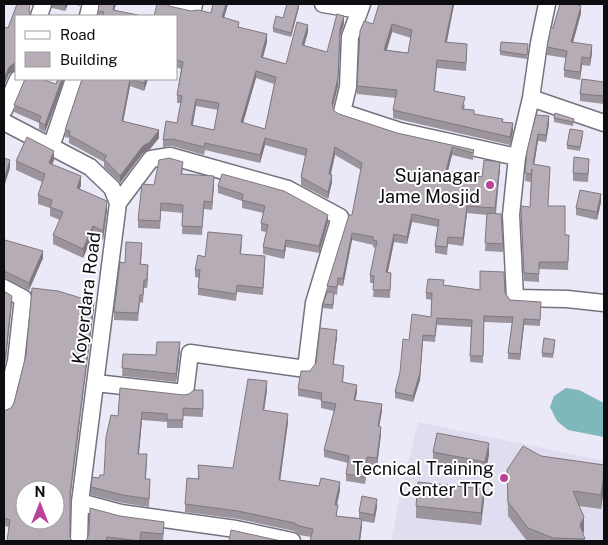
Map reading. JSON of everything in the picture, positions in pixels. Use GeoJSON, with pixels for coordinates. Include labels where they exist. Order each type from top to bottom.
{"type":"FeatureCollection","features":[{"type":"Feature","properties":{"kind":"street"},"geometry":{"type":"LineString","coordinates":[[171,4],[193,9],[194,4]]}},
{"type":"Feature","properties":{"kind":"street"},"geometry":{"type":"LineString","coordinates":[[323,4],[360,7],[350,36],[348,87],[342,112],[400,131],[517,157]]}},
{"type":"Feature","properties":{"kind":"street"},"geometry":{"type":"LineString","coordinates":[[547,4],[531,98],[517,157],[511,215],[515,298],[567,299],[604,303]]}},
{"type":"Feature","properties":{"kind":"street"},"geometry":{"type":"LineString","coordinates":[[4,110],[18,80]]}},
{"type":"Feature","properties":{"kind":"street"},"geometry":{"type":"LineString","coordinates":[[51,147],[74,80]]}},
{"type":"Feature","properties":{"kind":"street"},"geometry":{"type":"LineString","coordinates":[[531,98],[604,123]]}},
{"type":"Feature","properties":{"kind":"street"},"geometry":{"type":"LineString","coordinates":[[4,122],[90,167],[112,188],[118,203]]}},
{"type":"Feature","properties":{"kind":"street"},"geometry":{"type":"LineString","coordinates":[[96,383],[185,393],[190,353],[306,369],[314,302],[340,217],[288,189],[170,156],[151,159],[118,203]]}},
{"type":"Feature","properties":{"kind":"street","name":"Koyerdara Road"},"geometry":{"type":"LineString","coordinates":[[79,541],[80,502],[118,203]]}},
{"type":"Feature","properties":{"kind":"street"},"geometry":{"type":"LineString","coordinates":[[4,288],[23,298],[12,332],[4,406]]}},
{"type":"Feature","properties":{"kind":"street"},"geometry":{"type":"LineString","coordinates":[[80,502],[121,513],[236,529],[292,541]]}},
{"type":"Feature","properties":{"kind":"shaded area","name":"Tecnical Training Center TTC"},"geometry":{"type":"Polygon","coordinates":[[[418,422],[604,461],[604,541],[391,541],[400,494],[418,422]]]}},
{"type":"Feature","properties":{"kind":"water"},"geometry":{"type":"Polygon","coordinates":[[[566,388],[579,390],[604,403],[604,437],[568,430],[557,421],[550,407],[554,396],[566,388]]]}},
{"type":"Feature","properties":{"kind":"building"},"geometry":{"type":"Polygon","coordinates":[[[17,4],[30,4],[29,10],[31,15],[15,15],[15,63],[9,67],[4,79],[4,27],[8,28],[17,4]]]}},
{"type":"Feature","properties":{"kind":"building"},"geometry":{"type":"Polygon","coordinates":[[[99,4],[114,4],[113,10],[138,15],[103,15],[104,12],[98,11],[99,4]]]}},
{"type":"Feature","properties":{"kind":"building"},"geometry":{"type":"Polygon","coordinates":[[[157,4],[211,13],[213,4],[226,4],[222,17],[239,22],[238,27],[267,34],[261,57],[286,64],[297,22],[308,25],[302,45],[327,52],[337,14],[344,16],[340,29],[338,78],[332,103],[334,111],[397,133],[474,150],[473,153],[452,147],[446,171],[482,177],[484,160],[500,162],[495,208],[467,206],[463,238],[448,237],[447,247],[435,246],[439,220],[412,214],[407,237],[394,234],[386,272],[391,273],[390,290],[373,290],[374,276],[370,275],[377,241],[373,240],[373,237],[352,233],[343,278],[338,278],[337,287],[327,286],[349,215],[352,215],[362,163],[335,147],[329,174],[332,175],[328,192],[301,177],[307,149],[265,138],[260,155],[205,143],[204,147],[172,139],[163,140],[166,121],[177,123],[182,96],[177,95],[183,62],[178,61],[178,15],[154,15],[157,4]],[[256,71],[241,122],[265,129],[276,77],[256,71]],[[196,99],[191,125],[214,130],[219,103],[196,99]]]}},
{"type":"Feature","properties":{"kind":"building"},"geometry":{"type":"Polygon","coordinates":[[[287,4],[299,4],[291,33],[273,28],[276,16],[283,18],[287,4]]]}},
{"type":"Feature","properties":{"kind":"building"},"geometry":{"type":"Polygon","coordinates":[[[379,4],[453,4],[445,42],[467,44],[466,63],[437,60],[434,91],[465,97],[462,109],[474,110],[474,114],[503,119],[502,122],[513,123],[510,137],[393,110],[397,90],[357,86],[360,31],[364,21],[373,24],[379,4]],[[392,24],[384,50],[408,53],[412,30],[392,24]]]}},
{"type":"Feature","properties":{"kind":"building"},"geometry":{"type":"Polygon","coordinates":[[[560,4],[581,6],[571,42],[592,45],[590,58],[582,57],[580,72],[564,70],[567,51],[547,47],[551,27],[553,28],[560,4]]]}},
{"type":"Feature","properties":{"kind":"building"},"geometry":{"type":"Polygon","coordinates":[[[501,42],[528,44],[527,55],[500,51],[501,42]]]}},
{"type":"Feature","properties":{"kind":"building"},"geometry":{"type":"Polygon","coordinates":[[[582,79],[604,82],[604,96],[580,94],[582,79]]]}},
{"type":"Feature","properties":{"kind":"building"},"geometry":{"type":"Polygon","coordinates":[[[25,80],[44,80],[56,84],[58,80],[62,80],[45,125],[39,122],[41,116],[14,105],[25,80]]]}},
{"type":"Feature","properties":{"kind":"building"},"geometry":{"type":"Polygon","coordinates":[[[82,80],[130,80],[122,121],[159,130],[150,142],[143,146],[120,176],[104,159],[107,156],[69,135],[70,131],[65,130],[82,80]]]}},
{"type":"Feature","properties":{"kind":"building"},"geometry":{"type":"Polygon","coordinates":[[[134,80],[146,80],[144,83],[134,80]]]}},
{"type":"Feature","properties":{"kind":"building"},"geometry":{"type":"Polygon","coordinates":[[[555,113],[574,119],[573,122],[554,118],[555,113]]]}},
{"type":"Feature","properties":{"kind":"building"},"geometry":{"type":"Polygon","coordinates":[[[536,115],[549,116],[546,135],[538,134],[533,164],[550,167],[548,206],[565,206],[565,235],[569,235],[568,262],[539,262],[539,274],[524,273],[521,208],[521,206],[530,207],[532,169],[531,174],[525,173],[527,151],[536,115]]]}},
{"type":"Feature","properties":{"kind":"building"},"geometry":{"type":"Polygon","coordinates":[[[570,129],[583,131],[580,147],[567,145],[570,129]]]}},
{"type":"Feature","properties":{"kind":"building"},"geometry":{"type":"Polygon","coordinates":[[[27,137],[54,151],[49,163],[81,176],[77,188],[107,201],[103,231],[93,226],[83,249],[53,235],[63,212],[50,207],[52,200],[38,195],[45,174],[16,161],[27,137]]]}},
{"type":"Feature","properties":{"kind":"building"},"geometry":{"type":"Polygon","coordinates":[[[574,157],[589,159],[588,174],[573,173],[574,157]]]}},
{"type":"Feature","properties":{"kind":"building"},"geometry":{"type":"Polygon","coordinates":[[[4,158],[10,160],[4,180],[4,158]]]}},
{"type":"Feature","properties":{"kind":"building"},"geometry":{"type":"Polygon","coordinates":[[[169,158],[183,162],[181,174],[214,176],[212,202],[204,201],[202,227],[182,226],[183,205],[161,203],[160,221],[138,220],[142,184],[154,185],[159,160],[169,158]]]}},
{"type":"Feature","properties":{"kind":"building"},"geometry":{"type":"Polygon","coordinates":[[[222,174],[284,191],[328,215],[319,246],[286,240],[284,251],[263,247],[268,225],[261,223],[265,206],[242,200],[243,194],[218,186],[222,174]]]}},
{"type":"Feature","properties":{"kind":"building"},"geometry":{"type":"Polygon","coordinates":[[[580,190],[601,194],[597,212],[576,208],[580,190]]]}},
{"type":"Feature","properties":{"kind":"building"},"geometry":{"type":"Polygon","coordinates":[[[487,213],[501,214],[503,244],[485,243],[487,213]]]}},
{"type":"Feature","properties":{"kind":"building"},"geometry":{"type":"Polygon","coordinates":[[[208,232],[242,235],[240,254],[265,256],[263,288],[237,285],[236,294],[198,288],[200,270],[195,270],[198,255],[205,257],[208,232]]]}},
{"type":"Feature","properties":{"kind":"building"},"geometry":{"type":"Polygon","coordinates":[[[5,240],[43,251],[29,283],[4,271],[5,240]]]}},
{"type":"Feature","properties":{"kind":"building"},"geometry":{"type":"Polygon","coordinates":[[[126,242],[142,243],[140,264],[148,265],[147,280],[144,280],[143,295],[140,295],[138,313],[114,312],[120,262],[125,263],[126,242]]]}},
{"type":"Feature","properties":{"kind":"building"},"geometry":{"type":"Polygon","coordinates":[[[480,271],[504,272],[505,293],[510,300],[541,302],[540,320],[524,319],[520,354],[508,353],[513,317],[484,316],[483,356],[470,356],[472,320],[437,318],[435,336],[423,335],[420,373],[413,396],[395,392],[400,372],[403,339],[409,340],[412,314],[431,317],[432,293],[426,293],[428,279],[444,280],[443,285],[480,290],[480,271]]]}},
{"type":"Feature","properties":{"kind":"building"},"geometry":{"type":"Polygon","coordinates":[[[32,288],[58,291],[94,302],[70,493],[70,538],[73,541],[7,541],[10,520],[4,518],[4,410],[11,408],[14,403],[26,355],[32,288]]]}},
{"type":"Feature","properties":{"kind":"building"},"geometry":{"type":"Polygon","coordinates":[[[4,291],[12,296],[4,361],[4,291]]]}},
{"type":"Feature","properties":{"kind":"building"},"geometry":{"type":"Polygon","coordinates":[[[327,292],[334,292],[333,305],[323,304],[327,292]]]}},
{"type":"Feature","properties":{"kind":"building"},"geometry":{"type":"Polygon","coordinates":[[[320,328],[337,330],[333,364],[344,366],[342,382],[357,385],[354,400],[382,404],[378,426],[381,427],[377,458],[367,457],[365,477],[346,474],[349,456],[324,450],[336,404],[321,401],[322,393],[298,389],[301,371],[310,371],[316,363],[320,328]]]}},
{"type":"Feature","properties":{"kind":"building"},"geometry":{"type":"Polygon","coordinates":[[[544,338],[555,340],[553,354],[542,353],[544,338]]]}},
{"type":"Feature","properties":{"kind":"building"},"geometry":{"type":"Polygon","coordinates":[[[157,342],[180,342],[176,374],[122,368],[123,354],[156,355],[157,342]]]}},
{"type":"Feature","properties":{"kind":"building"},"geometry":{"type":"Polygon","coordinates":[[[248,379],[267,381],[263,410],[288,414],[279,480],[319,486],[321,478],[340,482],[335,505],[338,505],[336,516],[362,519],[359,541],[310,541],[313,529],[294,523],[238,511],[185,504],[187,478],[199,479],[198,465],[233,468],[248,379]]]}},
{"type":"Feature","properties":{"kind":"building"},"geometry":{"type":"Polygon","coordinates":[[[120,388],[184,395],[194,390],[203,390],[203,409],[183,408],[183,420],[167,420],[167,414],[142,412],[138,454],[147,454],[145,479],[150,479],[149,499],[91,487],[92,477],[99,478],[100,475],[104,475],[106,437],[111,415],[118,416],[120,388]]]}},
{"type":"Feature","properties":{"kind":"building"},"geometry":{"type":"Polygon","coordinates":[[[437,433],[489,443],[485,462],[433,452],[437,433]]]}},
{"type":"Feature","properties":{"kind":"building"},"geometry":{"type":"Polygon","coordinates":[[[523,446],[541,456],[604,465],[601,495],[573,491],[584,517],[580,525],[585,539],[553,538],[528,528],[508,502],[507,470],[523,446]]]}},
{"type":"Feature","properties":{"kind":"building"},"geometry":{"type":"Polygon","coordinates":[[[418,482],[484,489],[481,513],[416,506],[418,482]]]}},
{"type":"Feature","properties":{"kind":"building"},"geometry":{"type":"Polygon","coordinates":[[[362,496],[377,499],[374,515],[359,512],[362,496]]]}},
{"type":"Feature","properties":{"kind":"building"},"geometry":{"type":"Polygon","coordinates":[[[90,508],[120,516],[164,522],[163,534],[141,532],[140,541],[107,537],[106,541],[85,541],[89,534],[90,508]]]}},
{"type":"Feature","properties":{"kind":"building"},"geometry":{"type":"Polygon","coordinates":[[[231,530],[281,541],[229,541],[231,530]]]}},
{"type":"Feature","properties":{"kind":"place","name":"Sujanagar Jame Mosjid"},"geometry":{"type":"Point","coordinates":[490,185]}},
{"type":"Feature","properties":{"kind":"place","name":"Tecnical Training Center TTC"},"geometry":{"type":"Point","coordinates":[504,478]}}]}
